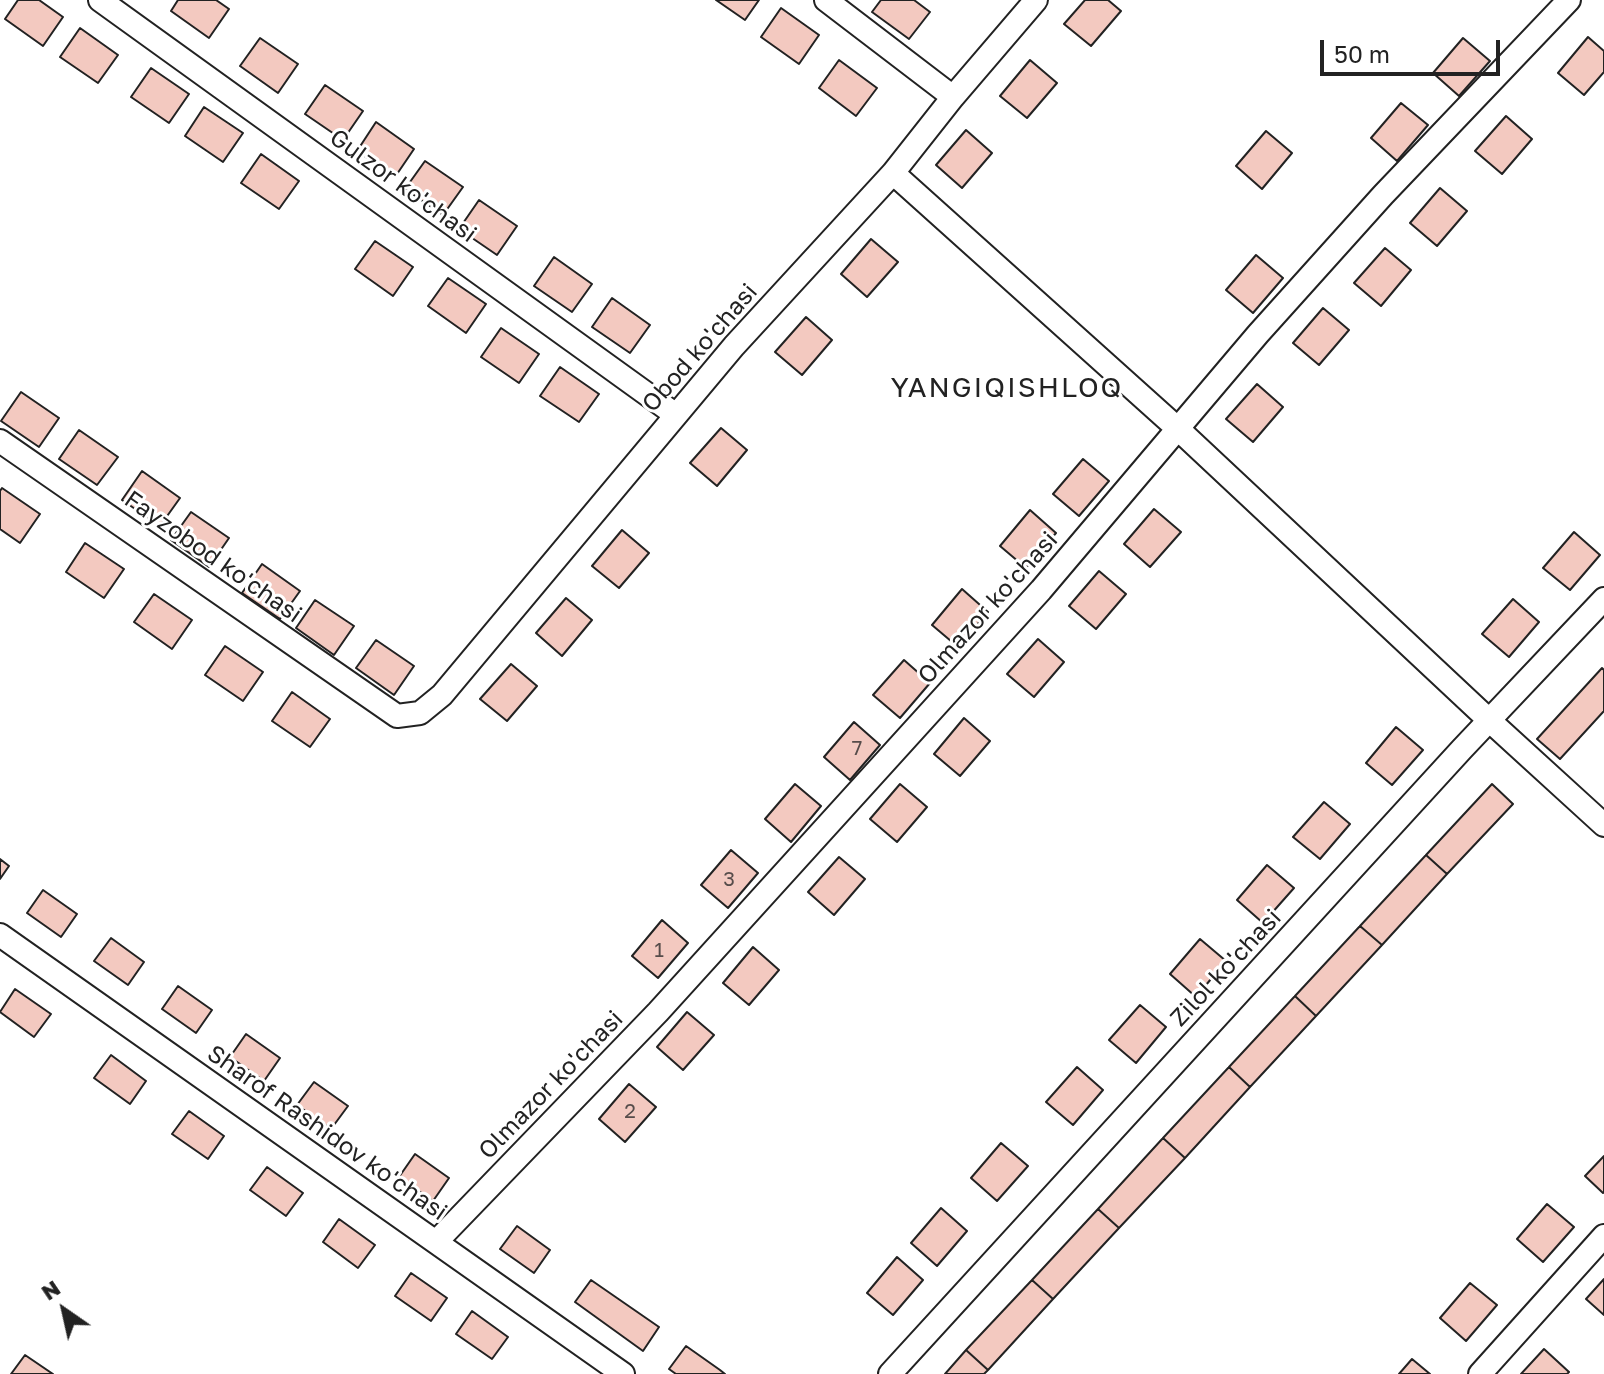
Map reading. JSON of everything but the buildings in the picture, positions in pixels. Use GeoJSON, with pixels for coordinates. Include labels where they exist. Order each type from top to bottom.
{"type":"FeatureCollection","features":[{"type":"Feature","properties":{"kind":"street","name":"Gulzor ko'chasi"},"geometry":{"type":"LineString","coordinates":[[100,0],[676,415]]}},
{"type":"Feature","properties":{"kind":"street"},"geometry":{"type":"LineString","coordinates":[[826,0],[953,97]]}},
{"type":"Feature","properties":{"kind":"street","name":"Obod ko'chasi"},"geometry":{"type":"LineString","coordinates":[[397,716],[420,713],[442,695],[734,346],[893,173],[1036,0]]}},
{"type":"Feature","properties":{"kind":"street","name":"Olmazor ko'chasi"},"geometry":{"type":"LineString","coordinates":[[436,1242],[658,1012],[1041,590],[1258,334],[1383,195],[1569,0]]}},
{"type":"Feature","properties":{"kind":"street"},"geometry":{"type":"LineString","coordinates":[[893,173],[1177,428],[1604,825]]}},
{"type":"Feature","properties":{"kind":"street","name":"Fayzobod ko'chasi"},"geometry":{"type":"LineString","coordinates":[[0,441],[397,716]]}},
{"type":"Feature","properties":{"kind":"street","name":"Zilol ko'chasi"},"geometry":{"type":"LineString","coordinates":[[890,1374],[1604,599]]}},
{"type":"Feature","properties":{"kind":"street","name":"Sharof Rashidov ko'chasi"},"geometry":{"type":"LineString","coordinates":[[0,935],[623,1374]]}},
{"type":"Feature","properties":{"kind":"street"},"geometry":{"type":"LineString","coordinates":[[1480,1374],[1604,1236]]}},
{"type":"Feature","properties":{"kind":"district","name":"YANGIQISHLOQ"},"geometry":{"type":"Point","coordinates":[1007,388]}}]}
